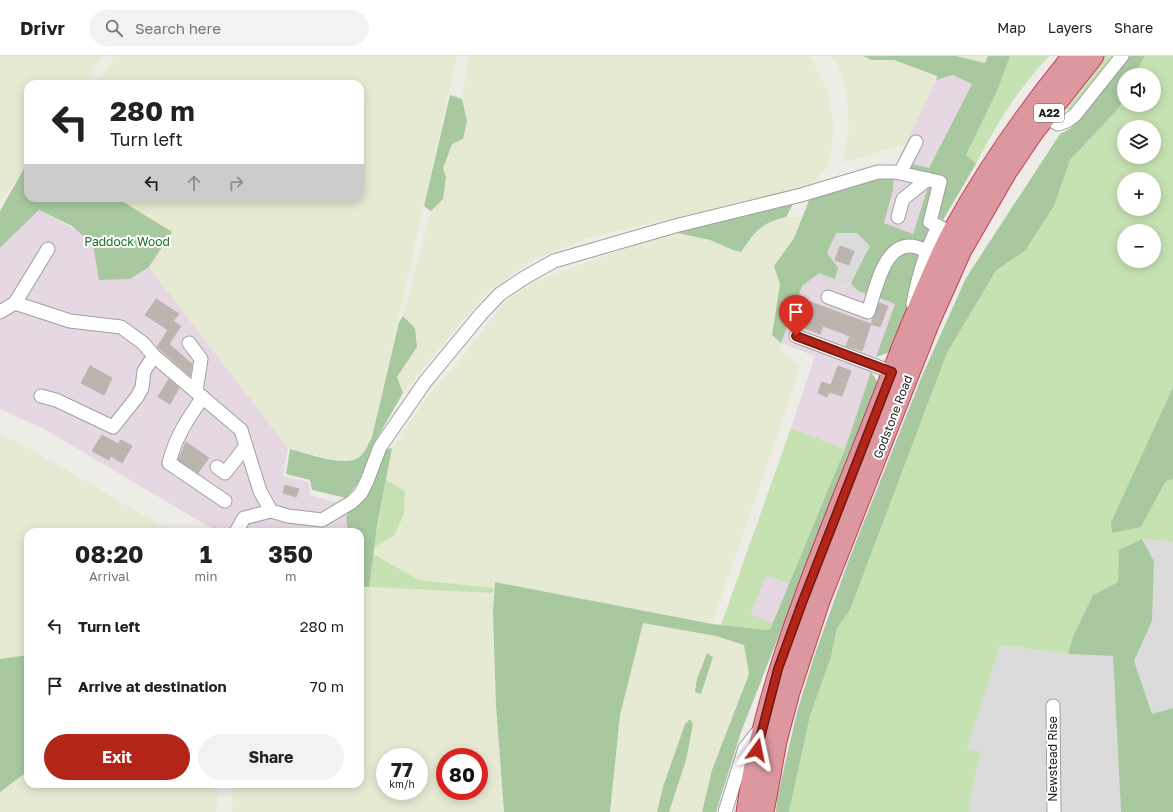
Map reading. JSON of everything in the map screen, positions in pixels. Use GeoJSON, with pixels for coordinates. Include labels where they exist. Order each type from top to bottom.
{"type":"FeatureCollection","features":[{"type":"Feature","properties":{"kind":"highway","name":"Godstone Road"},"geometry":{"type":"LineString","coordinates":[[746,812],[762,726],[778,669],[802,603],[911,324],[945,229],[1017,127],[1072,56]]}},
{"type":"Feature","properties":{"kind":"highway","name":"Godstone Road"},"geometry":{"type":"LineString","coordinates":[[764,812],[777,741],[790,692],[820,601],[930,322],[962,250],[1006,172],[1046,117],[1094,56]]}},
{"type":"Feature","properties":{"kind":"street"},"geometry":{"type":"LineString","coordinates":[[1046,117],[1058,124],[1067,121],[1075,115],[1122,56]]}},
{"type":"Feature","properties":{"kind":"street"},"geometry":{"type":"LineString","coordinates":[[900,173],[916,142]]}},
{"type":"Feature","properties":{"kind":"street"},"geometry":{"type":"LineString","coordinates":[[238,528],[244,518],[271,511],[288,516],[322,520],[352,502],[361,493],[380,447],[425,382],[481,314],[500,294],[554,261],[675,226],[801,195],[878,172],[900,173],[940,182],[930,222],[945,229],[926,251],[917,281],[911,324]]}},
{"type":"Feature","properties":{"kind":"street"},"geometry":{"type":"LineString","coordinates":[[898,217],[903,199],[928,179]]}},
{"type":"Feature","properties":{"kind":"street"},"geometry":{"type":"LineString","coordinates":[[828,297],[868,312],[882,271],[890,255],[898,248],[910,246],[926,251]]}},
{"type":"Feature","properties":{"kind":"street"},"geometry":{"type":"LineString","coordinates":[[0,312],[14,302],[48,249]]}},
{"type":"Feature","properties":{"kind":"street"},"geometry":{"type":"LineString","coordinates":[[14,302],[70,321],[121,327],[143,343],[154,356],[241,430],[260,491],[271,511]]}},
{"type":"Feature","properties":{"kind":"street"},"geometry":{"type":"LineString","coordinates":[[796,336],[892,372]]}},
{"type":"Feature","properties":{"kind":"street"},"geometry":{"type":"LineString","coordinates":[[189,343],[201,359],[200,395],[175,442],[169,463],[225,500]]}},
{"type":"Feature","properties":{"kind":"street"},"geometry":{"type":"LineString","coordinates":[[41,396],[56,400],[113,427],[137,397],[142,388],[144,371],[154,356]]}},
{"type":"Feature","properties":{"kind":"street"},"geometry":{"type":"LineString","coordinates":[[217,467],[225,473],[246,446]]}},
{"type":"Feature","properties":{"kind":"street","name":"Newstead Rise"},"geometry":{"type":"LineString","coordinates":[[1053,706],[1054,812]]}},
{"type":"Feature","properties":{"kind":"street"},"geometry":{"type":"LineString","coordinates":[[725,812],[745,748],[762,726]]}},
{"type":"Feature","properties":{"kind":"shaded area"},"geometry":{"type":"Polygon","coordinates":[[[953,75],[972,84],[929,168],[898,160],[936,80],[953,75]]]}},
{"type":"Feature","properties":{"kind":"shaded area"},"geometry":{"type":"Polygon","coordinates":[[[894,176],[928,187],[913,234],[884,224],[893,191],[894,176]]]}},
{"type":"Feature","properties":{"kind":"shaded area"},"geometry":{"type":"Polygon","coordinates":[[[39,210],[76,230],[130,279],[149,267],[288,448],[283,476],[309,482],[310,495],[345,505],[348,528],[211,528],[44,429],[0,409],[0,249],[39,210]]]}},
{"type":"Feature","properties":{"kind":"shaded area"},"geometry":{"type":"Polygon","coordinates":[[[828,210],[884,229],[858,291],[806,274],[828,210]]]}},
{"type":"Feature","properties":{"kind":"shaded area"},"geometry":{"type":"Polygon","coordinates":[[[806,274],[895,303],[845,449],[791,428],[815,356],[781,343],[806,274]]]}},
{"type":"Feature","properties":{"kind":"shaded area"},"geometry":{"type":"Polygon","coordinates":[[[1142,539],[1173,542],[1173,708],[1152,715],[1134,661],[1152,621],[1154,561],[1142,539]]]}},
{"type":"Feature","properties":{"kind":"shaded area"},"geometry":{"type":"Polygon","coordinates":[[[766,575],[790,583],[773,623],[751,614],[766,575]]]}},
{"type":"Feature","properties":{"kind":"shaded area"},"geometry":{"type":"Polygon","coordinates":[[[1000,645],[1068,654],[1113,656],[1121,812],[969,812],[969,803],[981,752],[967,750],[1000,645]]]}},
{"type":"Feature","properties":{"kind":"green space"},"geometry":{"type":"Polygon","coordinates":[[[0,56],[102,56],[89,80],[24,80],[24,170],[0,202],[0,56]]]}},
{"type":"Feature","properties":{"kind":"green space"},"geometry":{"type":"Polygon","coordinates":[[[114,56],[457,56],[372,437],[363,453],[357,459],[344,462],[288,448],[149,267],[171,232],[123,202],[364,202],[364,80],[101,80],[114,56]]]}},
{"type":"Feature","properties":{"kind":"green space"},"geometry":{"type":"Polygon","coordinates":[[[469,56],[810,56],[829,93],[834,129],[829,165],[809,188],[591,237],[533,260],[491,290],[457,327],[403,393],[396,377],[405,364],[415,328],[403,316],[431,211],[443,199],[446,177],[443,168],[452,144],[467,121],[462,99],[469,56]]]}},
{"type":"Feature","properties":{"kind":"green space"},"geometry":{"type":"Polygon","coordinates":[[[831,56],[863,56],[872,60],[894,60],[937,76],[906,144],[843,163],[849,129],[846,88],[838,66],[831,56]]]}},
{"type":"Feature","properties":{"kind":"green space"},"geometry":{"type":"Polygon","coordinates":[[[863,56],[956,56],[985,63],[988,56],[1010,56],[998,89],[966,155],[976,164],[943,220],[939,217],[925,243],[897,242],[882,256],[870,295],[858,291],[851,283],[870,246],[857,233],[836,233],[827,253],[838,268],[835,279],[819,273],[802,286],[781,343],[772,335],[780,284],[774,266],[794,238],[810,198],[876,176],[894,176],[893,191],[884,223],[913,234],[928,187],[910,171],[909,163],[929,168],[972,84],[953,75],[936,80],[937,76],[894,60],[872,60],[863,56]]]}},
{"type":"Feature","properties":{"kind":"green space"},"geometry":{"type":"Polygon","coordinates":[[[956,56],[988,56],[985,63],[956,56]]]}},
{"type":"Feature","properties":{"kind":"green space"},"geometry":{"type":"Polygon","coordinates":[[[1010,56],[1049,56],[1027,82],[1009,107],[976,164],[966,155],[998,89],[1010,56]]]}},
{"type":"Feature","properties":{"kind":"green space"},"geometry":{"type":"Polygon","coordinates":[[[1100,56],[1115,56],[1072,110],[1064,109],[1100,56]]]}},
{"type":"Feature","properties":{"kind":"green space"},"geometry":{"type":"Polygon","coordinates":[[[1130,56],[1145,56],[1139,68],[1120,68],[1130,56]]]}},
{"type":"Feature","properties":{"kind":"green space"},"geometry":{"type":"Polygon","coordinates":[[[1145,56],[1173,56],[1173,387],[1111,522],[1141,527],[1166,481],[1173,479],[1173,542],[1142,539],[1118,582],[1093,595],[1073,636],[1068,654],[1000,645],[967,750],[981,751],[969,803],[969,812],[789,812],[810,716],[831,657],[837,627],[850,610],[947,353],[996,272],[1025,251],[1054,206],[1070,160],[1117,110],[1117,112],[1161,112],[1161,68],[1139,68],[1145,56]]]}},
{"type":"Feature","properties":{"kind":"green space"},"geometry":{"type":"Polygon","coordinates":[[[1117,72],[1117,110],[1070,160],[1054,206],[1025,251],[996,271],[947,353],[850,610],[837,628],[831,657],[810,716],[789,812],[776,812],[777,798],[797,712],[815,654],[848,562],[922,376],[966,278],[1060,134],[1071,128],[1117,72]]]}},
{"type":"Feature","properties":{"kind":"green space"},"geometry":{"type":"Polygon","coordinates":[[[450,95],[462,99],[467,121],[463,139],[452,144],[443,168],[446,177],[443,199],[431,211],[424,206],[450,95]]]}},
{"type":"Feature","properties":{"kind":"green space","name":"Paddock Wood"},"geometry":{"type":"Polygon","coordinates":[[[24,169],[24,202],[123,202],[172,232],[149,267],[130,279],[99,280],[93,245],[72,226],[39,210],[0,248],[0,211],[24,169]]]}},
{"type":"Feature","properties":{"kind":"green space"},"geometry":{"type":"Polygon","coordinates":[[[794,202],[786,217],[764,225],[755,233],[741,252],[710,240],[673,232],[794,202]]]}},
{"type":"Feature","properties":{"kind":"green space"},"geometry":{"type":"Polygon","coordinates":[[[786,217],[802,217],[794,238],[774,266],[780,284],[772,335],[781,343],[780,348],[789,358],[802,364],[712,624],[495,582],[494,588],[419,580],[373,554],[374,547],[394,536],[405,491],[386,480],[392,448],[427,397],[462,357],[507,299],[545,277],[673,232],[710,240],[741,252],[752,235],[768,221],[786,217]]]}},
{"type":"Feature","properties":{"kind":"green space"},"geometry":{"type":"Polygon","coordinates":[[[920,253],[907,311],[893,351],[876,357],[895,304],[877,297],[889,263],[900,254],[920,253]]]}},
{"type":"Feature","properties":{"kind":"green space"},"geometry":{"type":"Polygon","coordinates":[[[403,316],[415,328],[417,347],[397,377],[403,393],[372,447],[359,482],[346,498],[312,490],[310,480],[286,474],[290,449],[323,458],[342,461],[356,459],[364,453],[372,437],[399,322],[403,316]]]}},
{"type":"Feature","properties":{"kind":"green space"},"geometry":{"type":"Polygon","coordinates":[[[871,372],[878,383],[741,732],[716,812],[702,812],[712,770],[749,674],[744,645],[716,636],[643,623],[620,715],[610,812],[504,812],[496,705],[493,612],[495,582],[712,624],[770,630],[845,449],[871,372]]]}},
{"type":"Feature","properties":{"kind":"green space"},"geometry":{"type":"Polygon","coordinates":[[[1173,387],[1173,479],[1166,481],[1141,527],[1112,533],[1111,522],[1173,387]]]}},
{"type":"Feature","properties":{"kind":"green space"},"geometry":{"type":"Polygon","coordinates":[[[791,428],[845,449],[790,583],[766,576],[751,614],[773,623],[770,630],[721,625],[791,428]]]}},
{"type":"Feature","properties":{"kind":"green space"},"geometry":{"type":"Polygon","coordinates":[[[0,434],[18,442],[166,528],[24,528],[24,656],[0,659],[0,434]]]}},
{"type":"Feature","properties":{"kind":"green space"},"geometry":{"type":"Polygon","coordinates":[[[392,448],[377,527],[369,587],[364,586],[364,528],[347,528],[346,517],[383,450],[392,448]]]}},
{"type":"Feature","properties":{"kind":"green space"},"geometry":{"type":"Polygon","coordinates":[[[386,480],[405,491],[404,514],[394,536],[374,547],[386,480]]]}},
{"type":"Feature","properties":{"kind":"green space"},"geometry":{"type":"Polygon","coordinates":[[[1142,539],[1154,561],[1152,621],[1134,661],[1152,714],[1173,708],[1173,812],[1121,812],[1113,656],[1068,654],[1073,636],[1093,595],[1118,582],[1119,550],[1142,539]]]}},
{"type":"Feature","properties":{"kind":"green space"},"geometry":{"type":"Polygon","coordinates":[[[373,554],[419,580],[494,588],[493,593],[369,587],[373,554]]]}},
{"type":"Feature","properties":{"kind":"green space"},"geometry":{"type":"Polygon","coordinates":[[[364,586],[493,593],[496,705],[504,812],[232,812],[233,788],[364,788],[364,586]]]}},
{"type":"Feature","properties":{"kind":"green space"},"geometry":{"type":"Polygon","coordinates":[[[643,623],[716,636],[744,645],[749,674],[712,770],[702,812],[669,812],[685,724],[663,787],[657,812],[610,812],[620,715],[643,623]]]}},
{"type":"Feature","properties":{"kind":"green space"},"geometry":{"type":"Polygon","coordinates":[[[707,653],[713,657],[701,694],[695,692],[697,679],[707,653]]]}},
{"type":"Feature","properties":{"kind":"green space"},"geometry":{"type":"Polygon","coordinates":[[[24,656],[24,774],[0,792],[0,659],[24,656]]]}},
{"type":"Feature","properties":{"kind":"green space"},"geometry":{"type":"Polygon","coordinates":[[[690,719],[693,724],[686,760],[669,812],[657,812],[663,787],[685,724],[690,719]]]}},
{"type":"Feature","properties":{"kind":"green space"},"geometry":{"type":"Polygon","coordinates":[[[24,774],[24,788],[219,788],[216,812],[0,812],[0,792],[24,774]]]}},
{"type":"Feature","properties":{"kind":"building"},"geometry":{"type":"Polygon","coordinates":[[[840,246],[854,251],[849,265],[835,260],[840,246]]]}},
{"type":"Feature","properties":{"kind":"building"},"geometry":{"type":"Polygon","coordinates":[[[156,299],[179,314],[173,321],[181,326],[169,344],[192,364],[190,376],[157,347],[168,330],[145,315],[156,299]]]}},
{"type":"Feature","properties":{"kind":"building"},"geometry":{"type":"Polygon","coordinates":[[[802,299],[871,324],[862,351],[846,346],[850,336],[823,326],[820,334],[801,327],[801,329],[791,329],[802,299]]]}},
{"type":"Feature","properties":{"kind":"building"},"geometry":{"type":"Polygon","coordinates":[[[879,303],[888,306],[880,327],[871,324],[879,303]]]}},
{"type":"Feature","properties":{"kind":"building"},"geometry":{"type":"Polygon","coordinates":[[[90,366],[112,378],[104,395],[81,383],[90,366]]]}},
{"type":"Feature","properties":{"kind":"building"},"geometry":{"type":"Polygon","coordinates":[[[838,366],[851,371],[842,396],[829,392],[827,397],[818,393],[822,382],[831,385],[838,366]]]}},
{"type":"Feature","properties":{"kind":"building"},"geometry":{"type":"Polygon","coordinates":[[[169,379],[179,388],[170,404],[158,397],[169,379]]]}},
{"type":"Feature","properties":{"kind":"building"},"geometry":{"type":"Polygon","coordinates":[[[102,435],[118,444],[121,440],[132,446],[122,463],[111,456],[109,460],[92,451],[102,435]]]}},
{"type":"Feature","properties":{"kind":"building"},"geometry":{"type":"Polygon","coordinates":[[[186,442],[209,458],[198,473],[178,460],[186,442]]]}},
{"type":"Feature","properties":{"kind":"building"},"geometry":{"type":"Polygon","coordinates":[[[285,485],[299,489],[296,497],[283,493],[285,485]]]}},
{"type":"Feature","properties":{"kind":"route"},"geometry":{"type":"LineString","coordinates":[[757,750],[778,669],[802,603],[892,372],[861,359],[796,336]]}}]}
